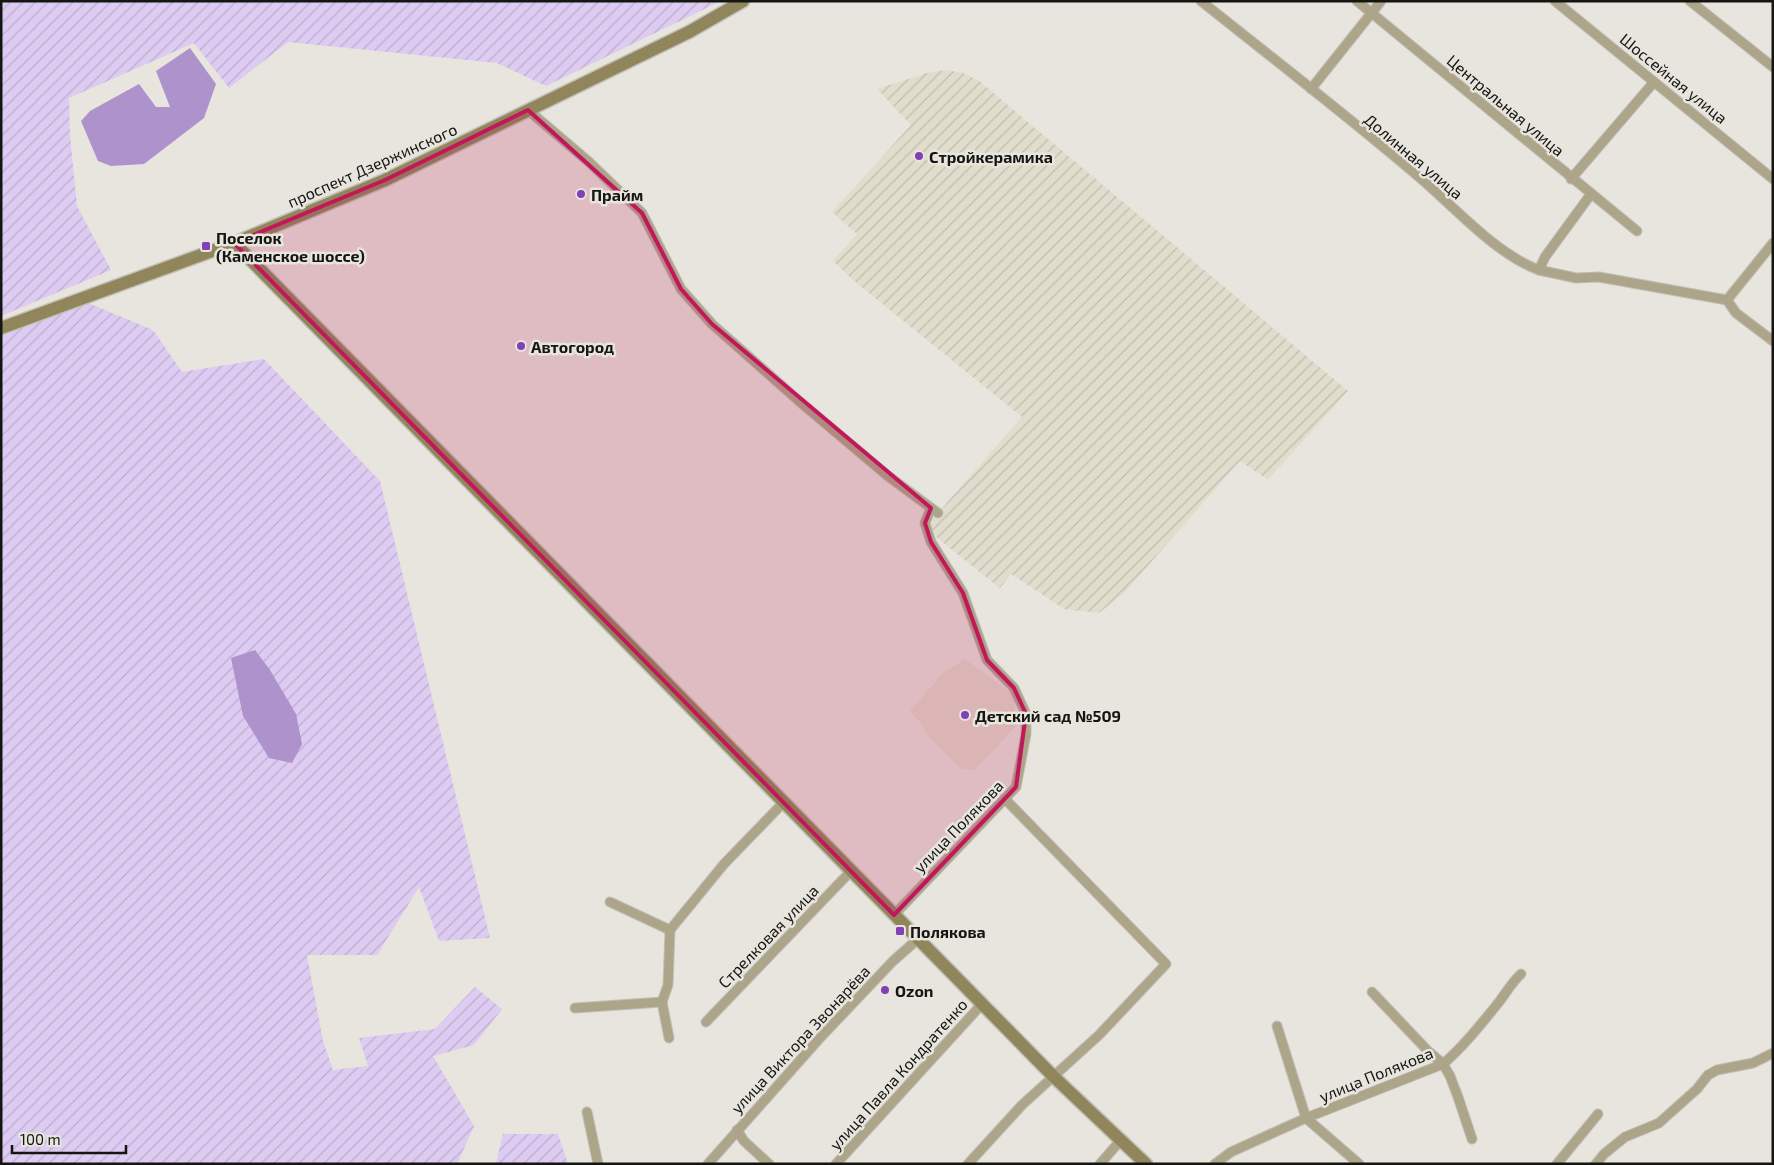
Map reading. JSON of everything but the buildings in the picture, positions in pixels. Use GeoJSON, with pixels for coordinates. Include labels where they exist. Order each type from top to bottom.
{"type":"FeatureCollection","features":[{"type":"Feature","properties":{"kind":"street","name":"проспект Дзержинского"},"geometry":{"type":"LineString","coordinates":[[1,328],[234,243],[384,180],[689,32],[743,1]]}},
{"type":"Feature","properties":{"kind":"street","name":"Долинная улица"},"geometry":{"type":"LineString","coordinates":[[1202,1],[1425,183],[1467,221],[1527,266],[1576,278],[1599,277],[1727,300]]}},
{"type":"Feature","properties":{"kind":"street","name":"Центральная улица"},"geometry":{"type":"LineString","coordinates":[[1357,1],[1571,179],[1637,231]]}},
{"type":"Feature","properties":{"kind":"street"},"geometry":{"type":"LineString","coordinates":[[1311,89],[1381,1]]}},
{"type":"Feature","properties":{"kind":"street","name":"Шоссейная улица"},"geometry":{"type":"LineString","coordinates":[[1555,1],[1773,179]]}},
{"type":"Feature","properties":{"kind":"street"},"geometry":{"type":"LineString","coordinates":[[1690,1],[1773,67]]}},
{"type":"Feature","properties":{"kind":"street"},"geometry":{"type":"LineString","coordinates":[[1571,179],[1654,82]]}},
{"type":"Feature","properties":{"kind":"street","name":"улица Полякова"},"geometry":{"type":"LineString","coordinates":[[528,110],[589,162],[642,213],[681,289],[712,324],[888,476],[934,511],[925,523],[931,542],[963,593],[988,660],[1014,688],[1026,714],[1026,734],[1016,787],[894,915]]}},
{"type":"Feature","properties":{"kind":"street"},"geometry":{"type":"LineString","coordinates":[[1540,270],[1545,257],[1591,194]]}},
{"type":"Feature","properties":{"kind":"street"},"geometry":{"type":"LineString","coordinates":[[234,243],[1054,1077],[1146,1164]]}},
{"type":"Feature","properties":{"kind":"street"},"geometry":{"type":"LineString","coordinates":[[1773,243],[1727,300],[1736,313],[1773,341]]}},
{"type":"Feature","properties":{"kind":"street"},"geometry":{"type":"LineString","coordinates":[[968,1164],[1022,1105],[1099,1035],[1166,964],[1005,799]]}},
{"type":"Feature","properties":{"kind":"street"},"geometry":{"type":"LineString","coordinates":[[669,1038],[662,1002],[668,985],[670,930],[724,864],[784,802]]}},
{"type":"Feature","properties":{"kind":"street","name":"Стрелковая улица"},"geometry":{"type":"LineString","coordinates":[[706,1022],[851,871]]}},
{"type":"Feature","properties":{"kind":"street"},"geometry":{"type":"LineString","coordinates":[[610,902],[670,930]]}},
{"type":"Feature","properties":{"kind":"street","name":"улица Виктора Звонарёва"},"geometry":{"type":"LineString","coordinates":[[708,1164],[736,1130],[893,961],[918,939]]}},
{"type":"Feature","properties":{"kind":"street","name":"улица Полякова"},"geometry":{"type":"LineString","coordinates":[[1215,1164],[1231,1152],[1306,1118],[1443,1064],[1453,1055],[1521,974]]}},
{"type":"Feature","properties":{"kind":"street"},"geometry":{"type":"LineString","coordinates":[[1372,992],[1428,1051],[1443,1064],[1450,1076],[1472,1139]]}},
{"type":"Feature","properties":{"kind":"street"},"geometry":{"type":"LineString","coordinates":[[575,1008],[662,1002]]}},
{"type":"Feature","properties":{"kind":"street","name":"улица Павла Кондратенко"},"geometry":{"type":"LineString","coordinates":[[836,1164],[982,1004]]}},
{"type":"Feature","properties":{"kind":"street"},"geometry":{"type":"LineString","coordinates":[[1277,1026],[1306,1118],[1359,1164]]}},
{"type":"Feature","properties":{"kind":"street"},"geometry":{"type":"LineString","coordinates":[[1596,1164],[1604,1154],[1625,1138],[1659,1123],[1697,1089],[1708,1075],[1717,1070],[1753,1063],[1773,1053]]}},
{"type":"Feature","properties":{"kind":"street"},"geometry":{"type":"LineString","coordinates":[[588,1112],[598,1164]]}},
{"type":"Feature","properties":{"kind":"street"},"geometry":{"type":"LineString","coordinates":[[1557,1164],[1598,1114]]}},
{"type":"Feature","properties":{"kind":"street"},"geometry":{"type":"LineString","coordinates":[[736,1130],[744,1141],[769,1164]]}},
{"type":"Feature","properties":{"kind":"street"},"geometry":{"type":"LineString","coordinates":[[1100,1164],[1120,1141]]}},
{"type":"Feature","properties":{"kind":"highlighted area"},"geometry":{"type":"Polygon","coordinates":[[[528,110],[642,213],[681,289],[712,324],[931,508],[925,523],[931,542],[963,593],[987,660],[1014,688],[1026,714],[1016,787],[894,915],[234,243],[385,180],[528,110]]]}},
{"type":"Feature","properties":{"kind":"shaded area"},"geometry":{"type":"Polygon","coordinates":[[[1,1],[721,1],[546,86],[497,63],[288,42],[229,88],[194,43],[69,98],[70,136],[77,206],[111,270],[1,316],[1,1]]]}},
{"type":"Feature","properties":{"kind":"shaded area"},"geometry":{"type":"Polygon","coordinates":[[[190,48],[216,84],[204,118],[144,164],[111,166],[98,161],[81,121],[90,111],[139,84],[156,107],[170,107],[156,71],[190,48]]]}},
{"type":"Feature","properties":{"kind":"shaded area"},"geometry":{"type":"Polygon","coordinates":[[[947,70],[963,73],[978,80],[1348,391],[1268,480],[1240,461],[1124,593],[1099,613],[1064,609],[1011,574],[1000,588],[937,538],[930,522],[1022,417],[853,280],[833,261],[857,234],[832,212],[911,125],[877,89],[927,73],[947,70]]]}},
{"type":"Feature","properties":{"kind":"shaded area"},"geometry":{"type":"Polygon","coordinates":[[[88,303],[153,330],[182,372],[264,359],[380,481],[490,938],[439,941],[419,887],[377,955],[307,955],[323,1041],[333,1070],[368,1066],[359,1038],[435,1029],[475,987],[502,1009],[474,1045],[433,1056],[474,1126],[457,1164],[1,1164],[1,332],[88,303]]]}},
{"type":"Feature","properties":{"kind":"shaded area"},"geometry":{"type":"Polygon","coordinates":[[[255,650],[270,670],[296,714],[302,744],[292,763],[269,758],[243,716],[231,658],[255,650]]]}},
{"type":"Feature","properties":{"kind":"shaded area","name":"Детский сад №509"},"geometry":{"type":"Polygon","coordinates":[[[965,659],[1014,695],[1016,726],[975,770],[961,769],[929,737],[923,726],[910,711],[944,672],[965,659]]]}},
{"type":"Feature","properties":{"kind":"shaded area"},"geometry":{"type":"Polygon","coordinates":[[[503,1134],[558,1134],[568,1164],[496,1164],[503,1134]]]}},
{"type":"Feature","properties":{"kind":"place","name":"Стройкерамика"},"geometry":{"type":"Point","coordinates":[919,156]}},
{"type":"Feature","properties":{"kind":"place","name":"Прайм"},"geometry":{"type":"Point","coordinates":[581,194]}},
{"type":"Feature","properties":{"kind":"place","name":"Поселок (Каменское шоссе)"},"geometry":{"type":"Point","coordinates":[206,246]}},
{"type":"Feature","properties":{"kind":"place","name":"Автогород"},"geometry":{"type":"Point","coordinates":[521,346]}},
{"type":"Feature","properties":{"kind":"place","name":"Детский сад №509"},"geometry":{"type":"Point","coordinates":[965,715]}},
{"type":"Feature","properties":{"kind":"place","name":"Полякова"},"geometry":{"type":"Point","coordinates":[900,931]}},
{"type":"Feature","properties":{"kind":"place","name":"Ozon"},"geometry":{"type":"Point","coordinates":[885,990]}}]}
